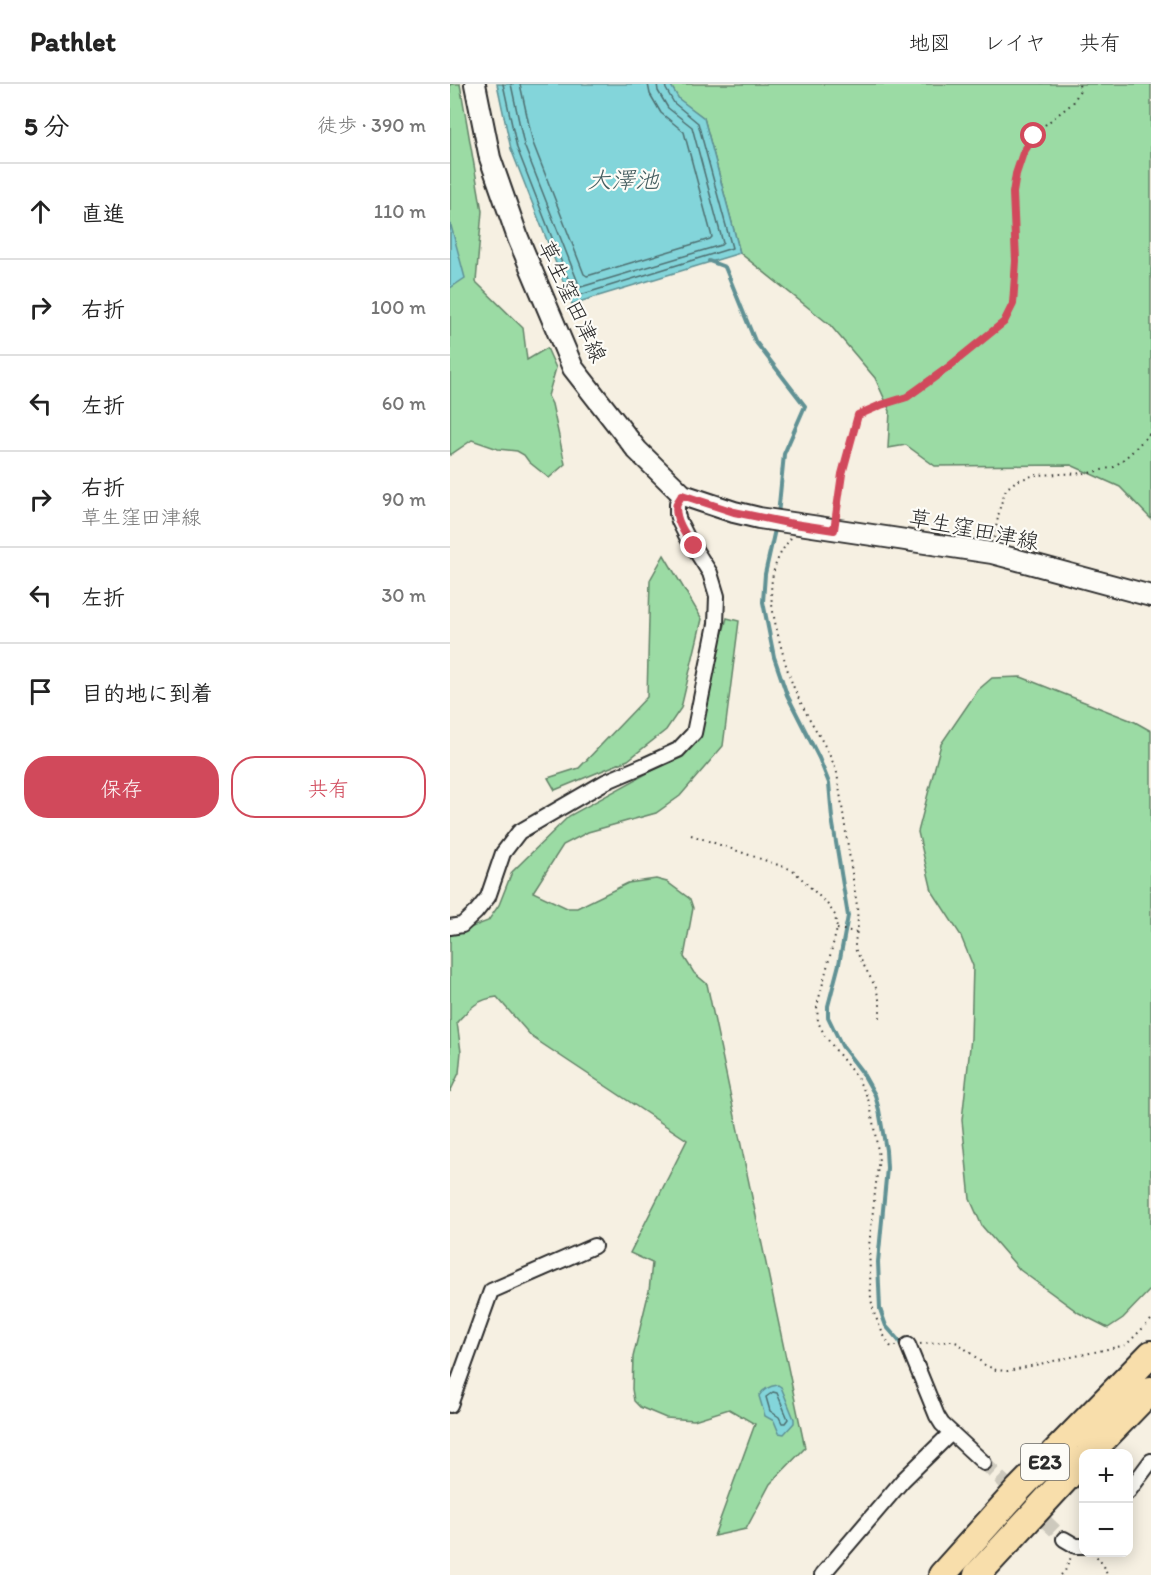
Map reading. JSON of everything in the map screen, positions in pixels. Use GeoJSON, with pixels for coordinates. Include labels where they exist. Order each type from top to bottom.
{"type":"FeatureCollection","features":[{"type":"Feature","properties":{"kind":"highway","name":"E23"},"geometry":{"type":"LineString","coordinates":[[942,1575],[1019,1489],[1151,1354]]}},
{"type":"Feature","properties":{"kind":"highway","name":"E23"},"geometry":{"type":"LineString","coordinates":[[1094,1449],[1151,1390]]}},
{"type":"Feature","properties":{"kind":"highway","name":"E23"},"geometry":{"type":"LineString","coordinates":[[977,1575],[1079,1463]]}},
{"type":"Feature","properties":{"kind":"main road","name":"草生窪田津線"},"geometry":{"type":"LineString","coordinates":[[475,84],[493,168],[518,238],[573,368],[637,450],[682,495],[734,512],[783,522],[992,553],[1151,596]]}},
{"type":"Feature","properties":{"kind":"street"},"geometry":{"type":"LineString","coordinates":[[450,927],[462,925],[488,897],[503,854],[519,832],[605,782],[678,750],[694,734],[716,624],[717,596],[710,573],[687,537],[677,514],[677,503],[682,495]]}},
{"type":"Feature","properties":{"kind":"street"},"geometry":{"type":"LineString","coordinates":[[450,1405],[491,1291],[594,1246]]}},
{"type":"Feature","properties":{"kind":"street"},"geometry":{"type":"LineString","coordinates":[[908,1345],[942,1424],[984,1463]]}},
{"type":"Feature","properties":{"kind":"street"},"geometry":{"type":"LineString","coordinates":[[822,1575],[903,1480],[951,1433]]}},
{"type":"Feature","properties":{"kind":"street"},"geometry":{"type":"LineString","coordinates":[[1133,1485],[1151,1461]]}},
{"type":"Feature","properties":{"kind":"path"},"geometry":{"type":"LineString","coordinates":[[834,530],[842,474],[858,415],[907,397],[1004,322],[1013,304],[1016,261],[1013,193],[1016,174],[1023,153],[1034,136],[1073,103],[1080,90],[1079,84]]}},
{"type":"Feature","properties":{"kind":"path"},"geometry":{"type":"LineString","coordinates":[[992,553],[1000,507],[1006,489],[1016,481],[1035,476],[1089,473],[1114,467],[1151,432]]}},
{"type":"Feature","properties":{"kind":"path"},"geometry":{"type":"LineString","coordinates":[[783,522],[793,536],[776,564],[772,580],[771,604],[790,680],[833,761],[837,773],[857,906],[858,926],[855,949],[876,988],[880,1003],[880,1019]]}},
{"type":"Feature","properties":{"kind":"path"},"geometry":{"type":"LineString","coordinates":[[691,835],[793,870],[835,915],[837,929],[817,1006],[818,1022],[825,1036],[865,1092],[870,1104],[879,1157],[869,1246],[871,1299],[883,1334],[892,1346]]}},
{"type":"Feature","properties":{"kind":"path"},"geometry":{"type":"LineString","coordinates":[[837,929],[857,932]]}},
{"type":"Feature","properties":{"kind":"path"},"geometry":{"type":"LineString","coordinates":[[908,1345],[951,1341],[958,1343],[985,1365],[996,1370],[1008,1371],[1126,1345],[1151,1320]]}},
{"type":"Feature","properties":{"kind":"path"},"geometry":{"type":"LineString","coordinates":[[1061,1575],[1074,1544]]}},
{"type":"Feature","properties":{"kind":"path"},"geometry":{"type":"LineString","coordinates":[[1098,1557],[1107,1575]]}},
{"type":"Feature","properties":{"kind":"green space"},"geometry":{"type":"Polygon","coordinates":[[[450,84],[460,84],[482,211],[476,282],[523,328],[527,360],[547,348],[556,368],[548,396],[552,404],[565,464],[549,478],[517,451],[498,449],[472,440],[450,455],[450,84]]]}},
{"type":"Feature","properties":{"kind":"green space"},"geometry":{"type":"Polygon","coordinates":[[[670,84],[1151,84],[1151,519],[1120,487],[1071,465],[935,466],[906,445],[888,448],[890,411],[875,378],[830,325],[740,253],[704,118],[678,99],[670,84]]]}},
{"type":"Feature","properties":{"kind":"green space"},"geometry":{"type":"Polygon","coordinates":[[[664,555],[702,619],[681,708],[666,730],[628,760],[555,790],[548,778],[579,768],[647,697],[650,580],[664,555]]]}},
{"type":"Feature","properties":{"kind":"green space"},"geometry":{"type":"Polygon","coordinates":[[[727,618],[739,621],[723,746],[680,796],[656,813],[588,832],[563,845],[533,892],[567,908],[577,908],[628,883],[656,879],[667,882],[690,899],[693,908],[684,957],[694,973],[707,984],[805,1448],[770,1484],[746,1529],[714,1536],[755,1424],[729,1409],[694,1420],[666,1418],[640,1407],[634,1401],[632,1389],[633,1357],[649,1291],[652,1263],[630,1253],[687,1140],[532,1037],[497,997],[475,1005],[457,1022],[461,1052],[459,1073],[450,1092],[450,933],[454,934],[488,921],[499,905],[512,872],[569,816],[688,751],[727,618]]]}},
{"type":"Feature","properties":{"kind":"green space"},"geometry":{"type":"Polygon","coordinates":[[[1021,677],[1135,722],[1151,731],[1151,1289],[1123,1318],[1108,1328],[1079,1313],[1020,1270],[982,1226],[970,1199],[962,1120],[971,1038],[973,966],[960,934],[932,891],[918,832],[941,744],[978,690],[992,678],[1021,677]]]}},
{"type":"Feature","properties":{"kind":"water","name":"大澤池"},"geometry":{"type":"Polygon","coordinates":[[[497,84],[670,84],[679,99],[704,118],[740,253],[572,304],[511,149],[497,84]]]}},
{"type":"Feature","properties":{"kind":"water"},"geometry":{"type":"Polygon","coordinates":[[[450,222],[465,278],[450,288],[450,222]]]}},
{"type":"Feature","properties":{"kind":"water"},"geometry":{"type":"Polygon","coordinates":[[[778,1385],[781,1387],[794,1419],[794,1423],[784,1434],[779,1433],[774,1421],[765,1416],[759,1396],[767,1388],[778,1385]]]}},
{"type":"Feature","properties":{"kind":"waterway"},"geometry":{"type":"LineString","coordinates":[[709,261],[725,267],[755,341],[805,406],[784,454],[778,515]]}},
{"type":"Feature","properties":{"kind":"waterway"},"geometry":{"type":"LineString","coordinates":[[776,525],[765,574],[763,602],[774,657],[787,695],[829,783],[832,818],[848,916],[828,1006],[828,1017],[842,1046],[862,1072],[875,1095],[879,1110],[887,1168],[878,1262],[880,1309],[886,1326],[904,1351]]}},
{"type":"Feature","properties":{"kind":"tunnel"},"geometry":{"type":"LineString","coordinates":[[984,1463],[1064,1539]]}},
{"type":"Feature","properties":{"kind":"route"},"geometry":{"type":"LineString","coordinates":[[694,546],[687,537],[677,514],[677,503],[682,495],[759,518],[834,530],[842,474],[858,415],[907,397],[1004,322],[1013,304],[1016,261],[1013,193],[1016,174],[1023,153],[1034,136]]}}]}
